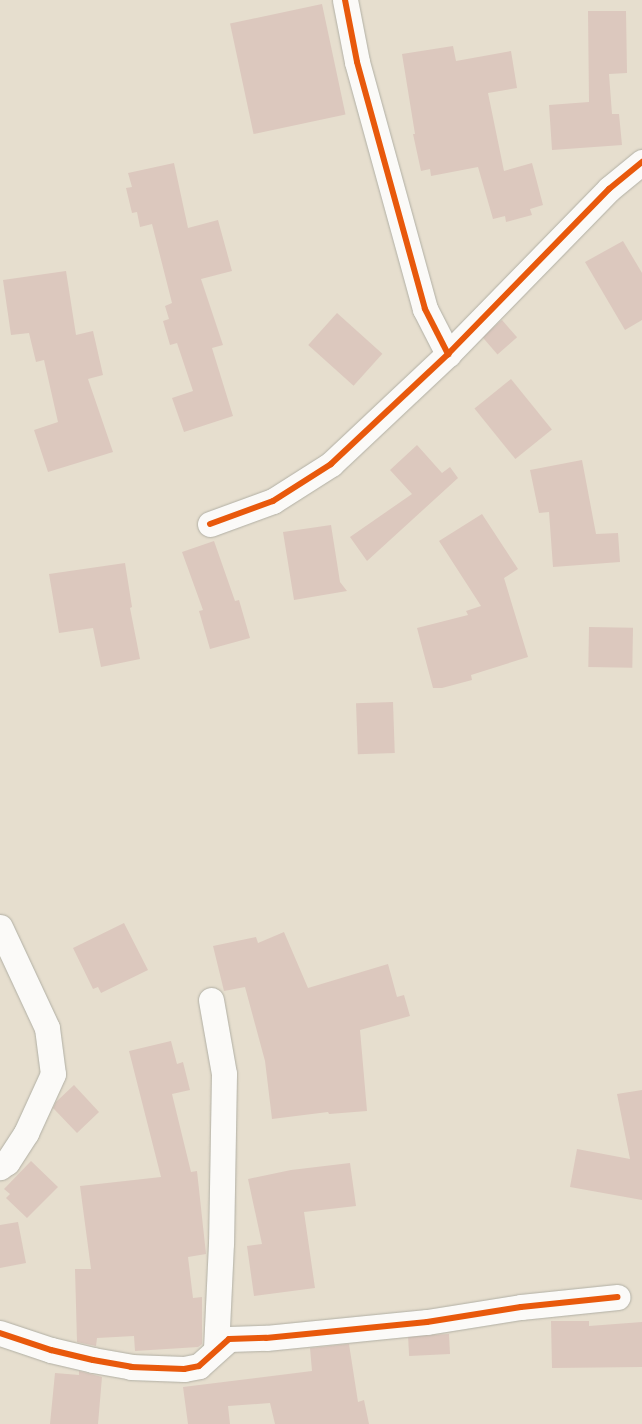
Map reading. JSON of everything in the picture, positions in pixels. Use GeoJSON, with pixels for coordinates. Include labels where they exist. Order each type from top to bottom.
{"type":"FeatureCollection","features":[{"type":"Feature","properties":{"kind":"street"},"geometry":{"type":"LineString","coordinates":[[345,0],[357,62],[425,309],[448,354]]}},
{"type":"Feature","properties":{"kind":"street"},"geometry":{"type":"LineString","coordinates":[[210,524],[274,501],[331,464],[448,354],[609,189],[642,162]]}},
{"type":"Feature","properties":{"kind":"street"},"geometry":{"type":"LineString","coordinates":[[0,927],[47,1028],[53,1074],[26,1133],[7,1162],[0,1168]]}},
{"type":"Feature","properties":{"kind":"street"},"geometry":{"type":"LineString","coordinates":[[211,1000],[224,1074],[222,1206],[216,1350]]}},
{"type":"Feature","properties":{"kind":"street"},"geometry":{"type":"LineString","coordinates":[[0,1333],[50,1350],[131,1368],[184,1368],[199,1366],[229,1339],[266,1338],[427,1322],[521,1307],[617,1297]]}},
{"type":"Feature","properties":{"kind":"building"},"geometry":{"type":"Polygon","coordinates":[[[322,4],[345,115],[254,134],[230,24],[322,4]]]}},
{"type":"Feature","properties":{"kind":"building"},"geometry":{"type":"Polygon","coordinates":[[[588,11],[626,11],[627,73],[609,74],[612,114],[619,114],[622,145],[552,150],[549,105],[589,102],[588,11]]]}},
{"type":"Feature","properties":{"kind":"building"},"geometry":{"type":"Polygon","coordinates":[[[453,46],[456,61],[511,51],[517,88],[488,93],[504,171],[532,163],[543,205],[530,209],[532,215],[506,222],[505,216],[493,219],[478,167],[431,176],[430,169],[421,171],[413,134],[415,134],[402,54],[453,46]]]}},
{"type":"Feature","properties":{"kind":"building"},"geometry":{"type":"Polygon","coordinates":[[[174,163],[188,228],[218,220],[232,271],[201,279],[223,345],[212,348],[233,416],[184,432],[172,398],[193,391],[177,343],[170,345],[163,321],[169,319],[165,306],[172,303],[152,224],[140,227],[137,212],[132,213],[126,188],[132,187],[128,173],[174,163]]]}},
{"type":"Feature","properties":{"kind":"building"},"geometry":{"type":"Polygon","coordinates":[[[623,241],[642,273],[642,320],[625,330],[585,262],[623,241]]]}},
{"type":"Feature","properties":{"kind":"building"},"geometry":{"type":"Polygon","coordinates":[[[66,271],[76,335],[93,331],[103,375],[88,379],[113,452],[48,472],[34,430],[58,422],[44,360],[36,362],[29,333],[11,335],[3,280],[66,271]]]}},
{"type":"Feature","properties":{"kind":"building"},"geometry":{"type":"Polygon","coordinates":[[[337,313],[382,354],[354,386],[308,345],[337,313]]]}},
{"type":"Feature","properties":{"kind":"building"},"geometry":{"type":"Polygon","coordinates":[[[502,320],[517,337],[497,354],[482,337],[502,320]]]}},
{"type":"Feature","properties":{"kind":"building"},"geometry":{"type":"Polygon","coordinates":[[[511,379],[552,430],[515,459],[474,409],[511,379]]]}},
{"type":"Feature","properties":{"kind":"building"},"geometry":{"type":"Polygon","coordinates":[[[417,445],[442,473],[450,467],[458,478],[367,561],[350,537],[412,494],[390,470],[417,445]]]}},
{"type":"Feature","properties":{"kind":"building"},"geometry":{"type":"Polygon","coordinates":[[[582,460],[596,534],[618,533],[620,562],[553,567],[549,512],[539,513],[530,470],[582,460]]]}},
{"type":"Feature","properties":{"kind":"building"},"geometry":{"type":"Polygon","coordinates":[[[482,514],[518,569],[504,578],[528,657],[471,675],[472,680],[442,688],[433,688],[417,628],[468,615],[466,611],[481,606],[439,541],[482,514]]]}},
{"type":"Feature","properties":{"kind":"building"},"geometry":{"type":"Polygon","coordinates":[[[331,525],[340,582],[347,591],[294,600],[283,532],[331,525]]]}},
{"type":"Feature","properties":{"kind":"building"},"geometry":{"type":"Polygon","coordinates":[[[214,541],[235,601],[239,600],[250,638],[210,649],[199,611],[203,610],[182,552],[214,541]]]}},
{"type":"Feature","properties":{"kind":"building"},"geometry":{"type":"Polygon","coordinates":[[[125,563],[132,607],[130,608],[140,659],[101,667],[93,628],[59,633],[49,574],[125,563]]]}},
{"type":"Feature","properties":{"kind":"building"},"geometry":{"type":"Polygon","coordinates":[[[589,627],[633,628],[632,668],[588,667],[589,627]]]}},
{"type":"Feature","properties":{"kind":"building"},"geometry":{"type":"Polygon","coordinates":[[[393,702],[395,753],[358,754],[356,703],[393,702]]]}},
{"type":"Feature","properties":{"kind":"building"},"geometry":{"type":"Polygon","coordinates":[[[124,923],[148,970],[101,993],[98,987],[93,989],[73,948],[124,923]]]}},
{"type":"Feature","properties":{"kind":"building"},"geometry":{"type":"Polygon","coordinates":[[[284,932],[308,988],[388,964],[397,997],[404,995],[410,1016],[360,1030],[367,1111],[329,1114],[328,1112],[272,1119],[265,1061],[245,987],[224,991],[213,946],[256,937],[258,943],[284,932]]]}},
{"type":"Feature","properties":{"kind":"building"},"geometry":{"type":"Polygon","coordinates":[[[171,1041],[177,1064],[183,1062],[190,1090],[172,1094],[191,1172],[197,1171],[206,1254],[188,1257],[193,1298],[202,1297],[202,1344],[198,1347],[135,1351],[134,1336],[97,1338],[96,1346],[77,1342],[75,1269],[91,1269],[80,1186],[161,1177],[129,1051],[171,1041]]]}},
{"type":"Feature","properties":{"kind":"building"},"geometry":{"type":"Polygon","coordinates":[[[74,1085],[99,1112],[77,1133],[53,1108],[56,1102],[74,1085]]]}},
{"type":"Feature","properties":{"kind":"building"},"geometry":{"type":"Polygon","coordinates":[[[642,1090],[642,1200],[570,1187],[577,1149],[630,1159],[617,1094],[642,1090]]]}},
{"type":"Feature","properties":{"kind":"building"},"geometry":{"type":"Polygon","coordinates":[[[31,1161],[58,1187],[27,1218],[6,1198],[10,1194],[4,1189],[31,1161]]]}},
{"type":"Feature","properties":{"kind":"building"},"geometry":{"type":"Polygon","coordinates":[[[350,1163],[356,1206],[304,1212],[315,1288],[254,1296],[247,1246],[262,1244],[248,1179],[291,1170],[350,1163]]]}},
{"type":"Feature","properties":{"kind":"building"},"geometry":{"type":"Polygon","coordinates":[[[18,1222],[26,1263],[0,1268],[0,1225],[18,1222]]]}},
{"type":"Feature","properties":{"kind":"building"},"geometry":{"type":"Polygon","coordinates":[[[551,1321],[589,1321],[589,1326],[642,1322],[642,1367],[552,1368],[551,1321]]]}},
{"type":"Feature","properties":{"kind":"building"},"geometry":{"type":"Polygon","coordinates":[[[449,1334],[450,1354],[409,1356],[408,1336],[449,1334]]]}},
{"type":"Feature","properties":{"kind":"building"},"geometry":{"type":"Polygon","coordinates":[[[349,1344],[358,1402],[364,1400],[369,1424],[275,1424],[270,1403],[228,1406],[230,1424],[188,1424],[183,1387],[312,1371],[310,1348],[349,1344]]]}},
{"type":"Feature","properties":{"kind":"building"},"geometry":{"type":"Polygon","coordinates":[[[79,1371],[102,1377],[98,1424],[50,1424],[55,1373],[79,1375],[79,1371]]]}},
{"type":"Feature","properties":{"kind":"cycle path"},"geometry":{"type":"LineString","coordinates":[[345,0],[357,62],[425,309],[448,354]]}},
{"type":"Feature","properties":{"kind":"cycle path"},"geometry":{"type":"LineString","coordinates":[[210,524],[273,501],[331,464],[448,354],[609,189],[642,162]]}},
{"type":"Feature","properties":{"kind":"cycle path"},"geometry":{"type":"LineString","coordinates":[[0,1333],[51,1350],[93,1360],[131,1367],[184,1369],[199,1366],[229,1339],[266,1338],[427,1322],[521,1307],[617,1297]]}}]}
